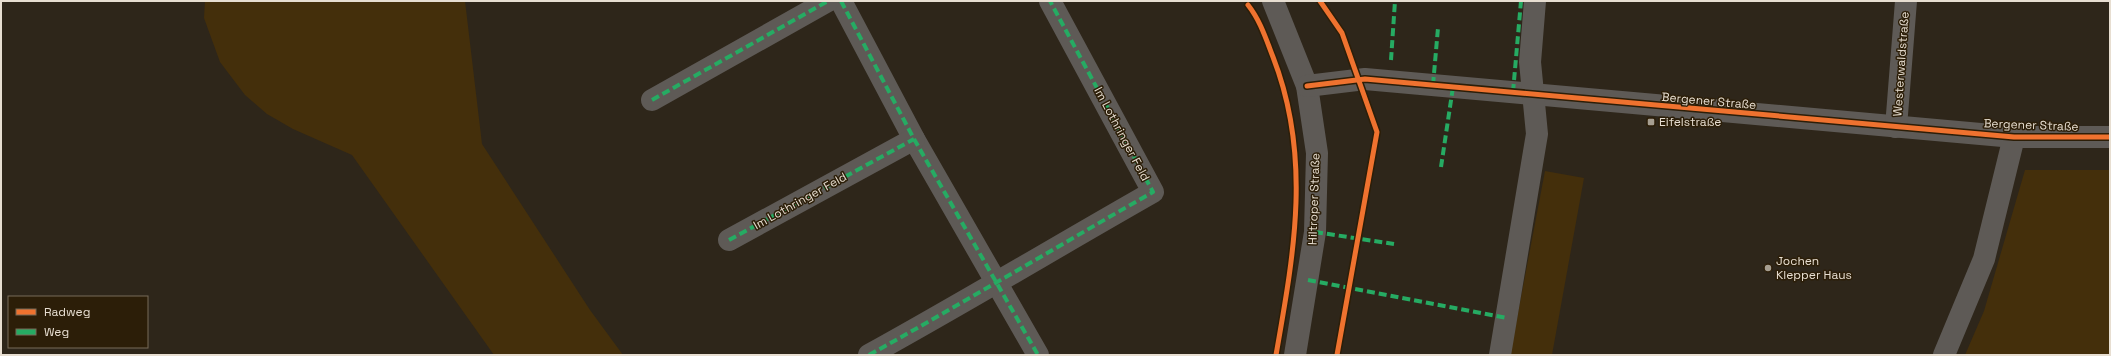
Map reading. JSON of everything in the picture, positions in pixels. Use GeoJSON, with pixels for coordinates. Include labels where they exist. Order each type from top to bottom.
{"type":"FeatureCollection","features":[{"type":"Feature","properties":{"kind":"street"},"geometry":{"type":"LineString","coordinates":[[652,100],[828,1]]}},
{"type":"Feature","properties":{"kind":"street"},"geometry":{"type":"LineString","coordinates":[[841,1],[914,139],[1038,355]]}},
{"type":"Feature","properties":{"kind":"street","name":"Im Lothringer Feld"},"geometry":{"type":"LineString","coordinates":[[869,355],[998,283],[1023,266],[1154,192],[1050,1]]}},
{"type":"Feature","properties":{"kind":"street","name":"Hiltroper Straße"},"geometry":{"type":"LineString","coordinates":[[1273,1],[1283,22],[1307,86],[1317,153],[1315,232],[1295,355]]}},
{"type":"Feature","properties":{"kind":"street"},"geometry":{"type":"LineString","coordinates":[[1500,355],[1537,134],[1530,62],[1535,1]]}},
{"type":"Feature","properties":{"kind":"street","name":"Westerwaldstraße"},"geometry":{"type":"LineString","coordinates":[[1896,127],[1906,1]]}},
{"type":"Feature","properties":{"kind":"street","name":"Bergener Straße"},"geometry":{"type":"LineString","coordinates":[[1307,86],[1365,79],[2014,137],[2110,137]]}},
{"type":"Feature","properties":{"kind":"street","name":"Bergener Straße"},"geometry":{"type":"LineString","coordinates":[[1944,355],[1984,259],[2014,137]]}},
{"type":"Feature","properties":{"kind":"street","name":"Im Lothringer Feld"},"geometry":{"type":"LineString","coordinates":[[729,240],[914,139]]}},
{"type":"Feature","properties":{"kind":"shaded area"},"geometry":{"type":"Polygon","coordinates":[[[205,1],[465,1],[482,144],[590,310],[623,355],[494,355],[352,155],[293,129],[267,114],[245,95],[220,62],[204,18],[205,1]]]}},
{"type":"Feature","properties":{"kind":"shaded area"},"geometry":{"type":"Polygon","coordinates":[[[2025,170],[2110,170],[2110,355],[1965,355],[1984,311],[2025,170]]]}},
{"type":"Feature","properties":{"kind":"shaded area"},"geometry":{"type":"Polygon","coordinates":[[[1545,171],[1584,178],[1552,355],[1510,355],[1545,171]]]}},
{"type":"Feature","properties":{"kind":"marked path"},"geometry":{"type":"LineString","coordinates":[[652,100],[828,1]]}},
{"type":"Feature","properties":{"kind":"marked path"},"geometry":{"type":"LineString","coordinates":[[841,1],[914,139],[1038,355]]}},
{"type":"Feature","properties":{"kind":"marked path"},"geometry":{"type":"LineString","coordinates":[[869,355],[1153,192],[1050,1]]}},
{"type":"Feature","properties":{"kind":"marked path"},"geometry":{"type":"LineString","coordinates":[[1391,60],[1395,1]]}},
{"type":"Feature","properties":{"kind":"marked path"},"geometry":{"type":"LineString","coordinates":[[1513,92],[1521,1]]}},
{"type":"Feature","properties":{"kind":"marked path"},"geometry":{"type":"LineString","coordinates":[[1433,85],[1438,28]]}},
{"type":"Feature","properties":{"kind":"marked path"},"geometry":{"type":"LineString","coordinates":[[1441,167],[1453,87]]}},
{"type":"Feature","properties":{"kind":"marked path"},"geometry":{"type":"LineString","coordinates":[[729,240],[914,139]]}},
{"type":"Feature","properties":{"kind":"marked path"},"geometry":{"type":"LineString","coordinates":[[1315,232],[1394,244]]}},
{"type":"Feature","properties":{"kind":"marked path"},"geometry":{"type":"LineString","coordinates":[[1308,280],[1507,318]]}},
{"type":"Feature","properties":{"kind":"cycle path"},"geometry":{"type":"LineString","coordinates":[[1320,1],[1342,33],[1377,132],[1337,355]]}},
{"type":"Feature","properties":{"kind":"cycle path"},"geometry":{"type":"LineString","coordinates":[[1248,5],[1256,17],[1265,37],[1285,94],[1292,131],[1296,168],[1296,205],[1293,242],[1289,279],[1276,355]]}},
{"type":"Feature","properties":{"kind":"cycle path"},"geometry":{"type":"LineString","coordinates":[[1307,86],[1365,79],[2014,137],[2110,137]]}},
{"type":"Feature","properties":{"kind":"place","name":"Eifelstraße"},"geometry":{"type":"Point","coordinates":[1651,122]}},
{"type":"Feature","properties":{"kind":"place","name":"Jochen Klepper Haus"},"geometry":{"type":"Point","coordinates":[1768,268]}}]}
